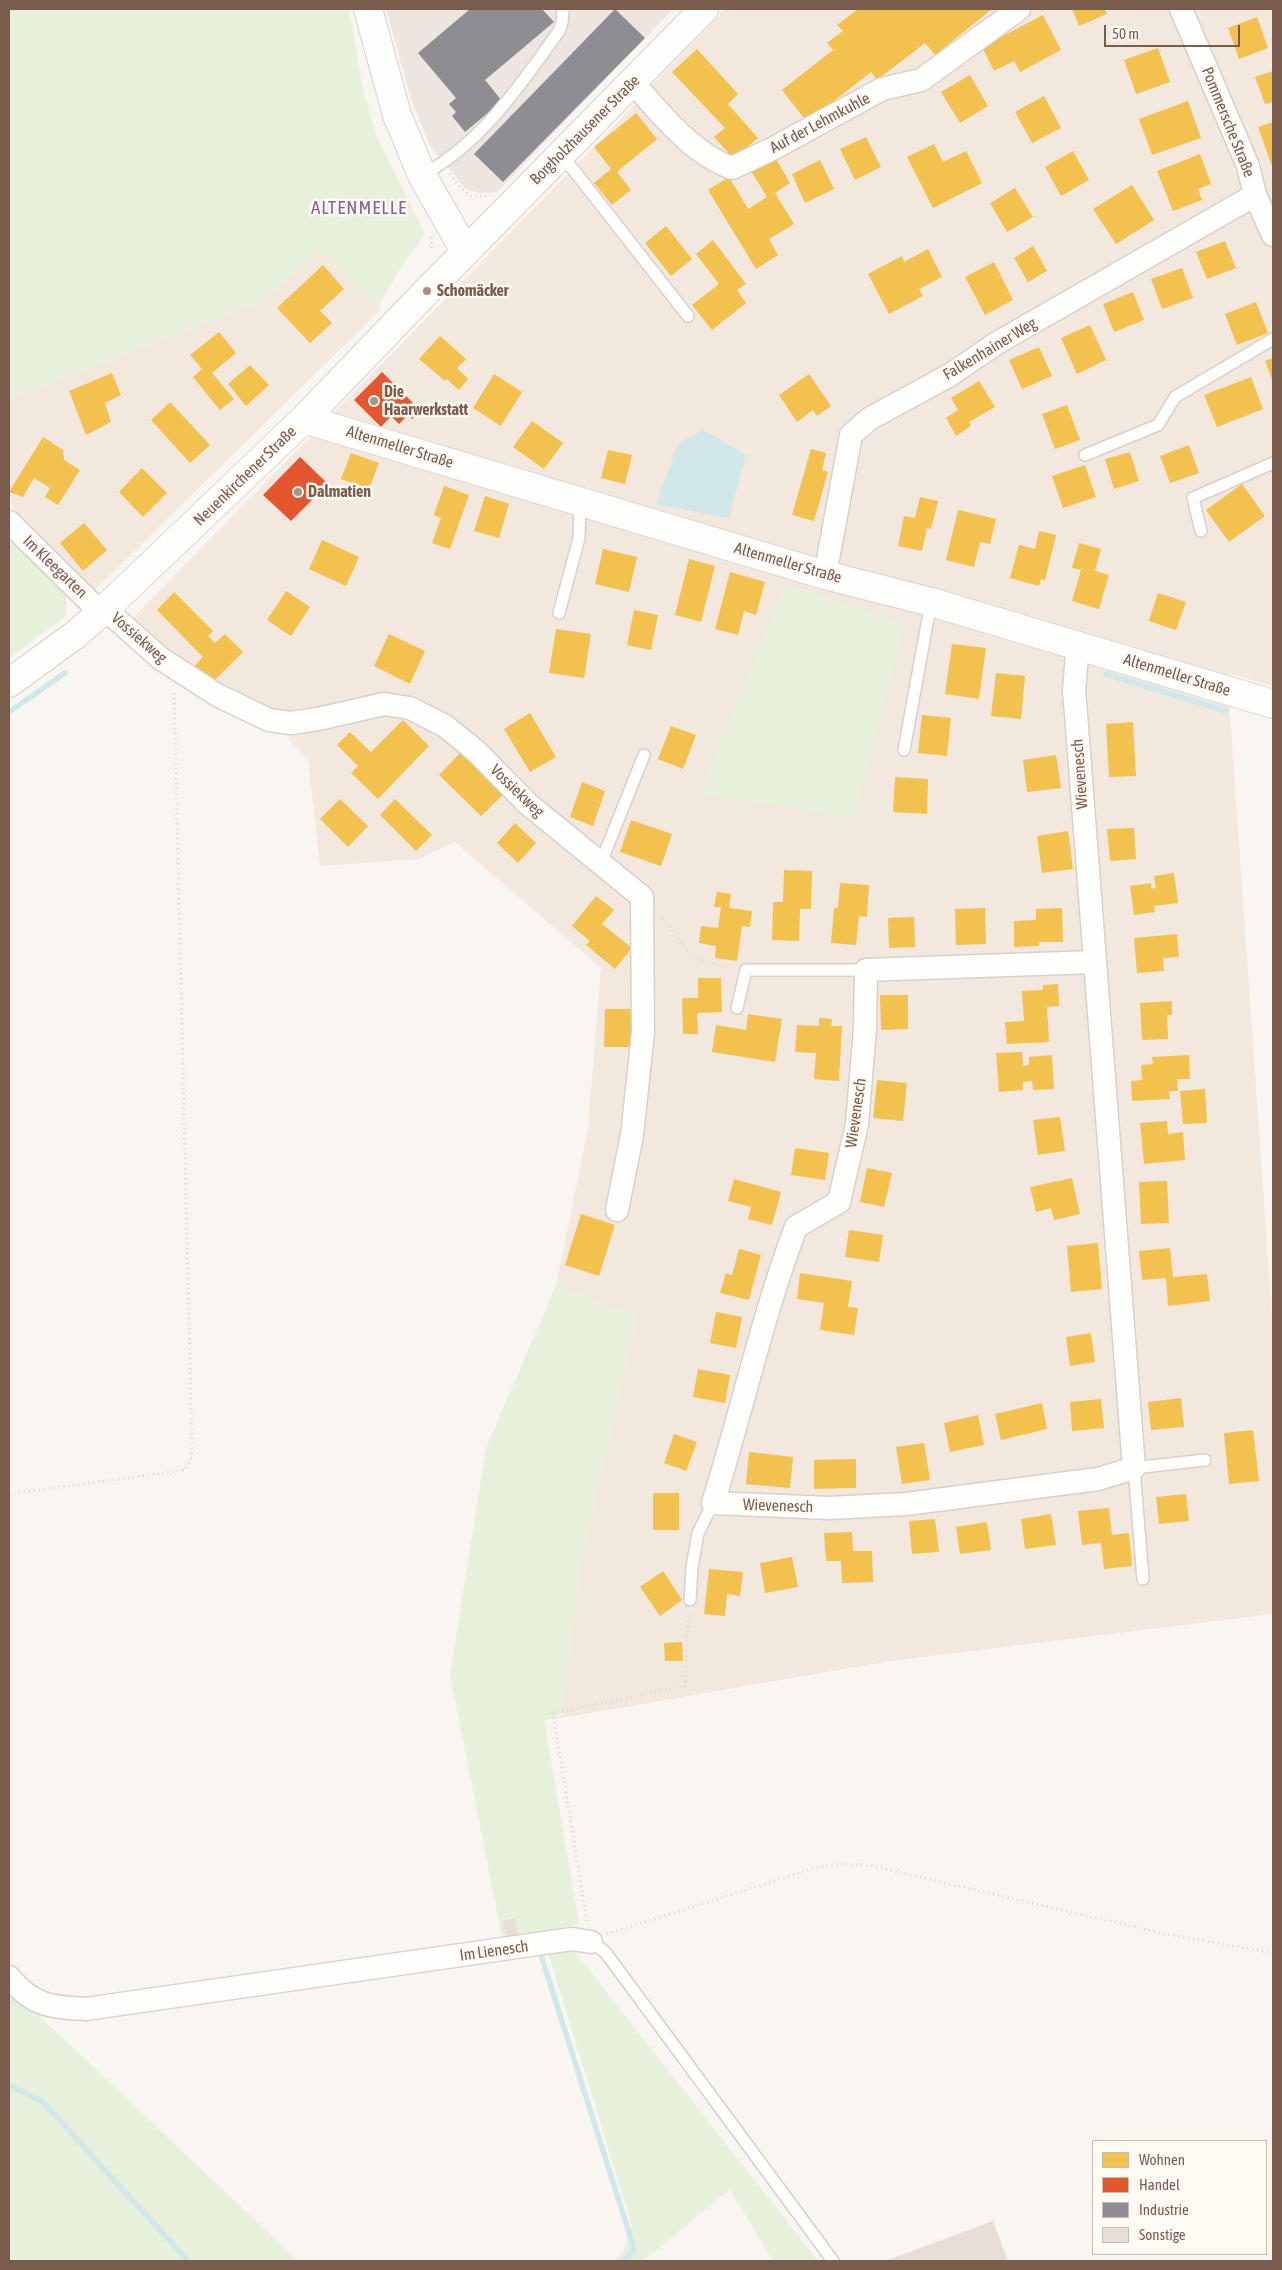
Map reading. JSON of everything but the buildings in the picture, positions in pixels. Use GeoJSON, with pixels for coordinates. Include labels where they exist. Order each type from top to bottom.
{"type":"FeatureCollection","features":[{"type":"Feature","properties":{"kind":"street"},"geometry":{"type":"LineString","coordinates":[[368,9],[397,115],[422,175],[474,249]]}},
{"type":"Feature","properties":{"kind":"street","name":"Borgholzhausener Straße"},"geometry":{"type":"LineString","coordinates":[[474,249],[537,186],[562,154],[704,9]]}},
{"type":"Feature","properties":{"kind":"street","name":"Auf der Lehmkuhle"},"geometry":{"type":"LineString","coordinates":[[633,82],[686,138],[719,163],[732,168],[774,148],[882,90],[921,80],[1020,9]]}},
{"type":"Feature","properties":{"kind":"street","name":"Pommersche Straße"},"geometry":{"type":"LineString","coordinates":[[1181,9],[1248,166],[1255,195],[1273,235]]}},
{"type":"Feature","properties":{"kind":"street","name":"Falkenhainer Weg"},"geometry":{"type":"LineString","coordinates":[[825,575],[851,435],[869,419],[950,374],[997,343],[1255,195]]}},
{"type":"Feature","properties":{"kind":"street","name":"Neuenkirchener Straße"},"geometry":{"type":"LineString","coordinates":[[9,683],[102,612],[304,418],[474,249]]}},
{"type":"Feature","properties":{"kind":"street","name":"Altenmeller Straße"},"geometry":{"type":"LineString","coordinates":[[304,418],[825,575],[932,602],[1273,704]]}},
{"type":"Feature","properties":{"kind":"street","name":"Im Kleegarten"},"geometry":{"type":"LineString","coordinates":[[9,522],[102,612]]}},
{"type":"Feature","properties":{"kind":"street","name":"Vossiekweg"},"geometry":{"type":"LineString","coordinates":[[102,612],[160,658],[217,695],[269,720],[291,723],[384,704],[410,708],[445,726],[476,751],[528,804],[642,898]]}},
{"type":"Feature","properties":{"kind":"street","name":"Wievenesch"},"geometry":{"type":"LineString","coordinates":[[866,970],[865,1029],[857,1124],[839,1202],[796,1227],[771,1298],[713,1503],[829,1508],[906,1504],[1098,1479],[1134,1468],[1074,690],[1078,645]]}},
{"type":"Feature","properties":{"kind":"street"},"geometry":{"type":"LineString","coordinates":[[617,1210],[632,1135],[643,1033],[642,898]]}},
{"type":"Feature","properties":{"kind":"street"},"geometry":{"type":"LineString","coordinates":[[866,970],[1094,962]]}},
{"type":"Feature","properties":{"kind":"street","name":"Im Lienesch"},"geometry":{"type":"LineString","coordinates":[[9,1977],[35,2002],[54,2008],[86,2009],[572,1939],[591,1942]]}},
{"type":"Feature","properties":{"kind":"lane"},"geometry":{"type":"LineString","coordinates":[[422,175],[443,164],[509,100],[559,31],[562,23],[563,9]]}},
{"type":"Feature","properties":{"kind":"lane"},"geometry":{"type":"LineString","coordinates":[[562,154],[688,316]]}},
{"type":"Feature","properties":{"kind":"lane"},"geometry":{"type":"LineString","coordinates":[[1085,455],[1158,425],[1175,397],[1273,339]]}},
{"type":"Feature","properties":{"kind":"lane"},"geometry":{"type":"LineString","coordinates":[[1200,531],[1193,498],[1273,463]]}},
{"type":"Feature","properties":{"kind":"lane"},"geometry":{"type":"LineString","coordinates":[[559,612],[579,538],[580,501]]}},
{"type":"Feature","properties":{"kind":"lane"},"geometry":{"type":"LineString","coordinates":[[904,750],[932,602]]}},
{"type":"Feature","properties":{"kind":"lane"},"geometry":{"type":"LineString","coordinates":[[600,865],[644,755]]}},
{"type":"Feature","properties":{"kind":"lane"},"geometry":{"type":"LineString","coordinates":[[737,1008],[746,970],[866,970]]}},
{"type":"Feature","properties":{"kind":"lane"},"geometry":{"type":"LineString","coordinates":[[1143,1579],[1134,1468],[1205,1460]]}},
{"type":"Feature","properties":{"kind":"lane"},"geometry":{"type":"LineString","coordinates":[[690,1600],[692,1567],[698,1533],[713,1503]]}},
{"type":"Feature","properties":{"kind":"lane"},"geometry":{"type":"LineString","coordinates":[[591,1942],[604,1952],[614,1964],[833,2261]]}},
{"type":"Feature","properties":{"kind":"path"},"geometry":{"type":"LineString","coordinates":[[9,1494],[185,1470],[190,1461],[192,1449],[174,667]]}},
{"type":"Feature","properties":{"kind":"path"},"geometry":{"type":"LineString","coordinates":[[642,898],[663,918],[688,954],[708,964],[746,970]]}},
{"type":"Feature","properties":{"kind":"path"},"geometry":{"type":"LineString","coordinates":[[690,1600],[685,1686],[553,1713],[591,1942],[621,1928],[818,1867],[839,1864],[868,1865],[1161,1933],[1273,1953]]}},
{"type":"Feature","properties":{"kind":"shaded area"},"geometry":{"type":"Polygon","coordinates":[[[386,9],[673,9],[497,192],[479,193],[466,189],[430,146],[411,99],[386,9]]]}},
{"type":"Feature","properties":{"kind":"shaded area"},"geometry":{"type":"Polygon","coordinates":[[[725,9],[1273,9],[1273,686],[1227,673],[1273,1331],[1273,1614],[890,1661],[561,1718],[579,1569],[636,1317],[556,1286],[588,1129],[601,968],[455,842],[419,859],[320,866],[308,759],[289,740],[299,716],[252,704],[195,674],[130,621],[594,147],[725,9]]]}},
{"type":"Feature","properties":{"kind":"shaded area"},"geometry":{"type":"Polygon","coordinates":[[[320,249],[381,309],[94,591],[22,524],[9,498],[9,399],[265,300],[320,249]]]}},
{"type":"Feature","properties":{"kind":"green space"},"geometry":{"type":"Polygon","coordinates":[[[9,9],[348,9],[362,86],[376,135],[425,234],[401,267],[378,307],[320,249],[265,300],[9,399],[9,9]]]}},
{"type":"Feature","properties":{"kind":"green space"},"geometry":{"type":"Polygon","coordinates":[[[9,534],[66,589],[66,616],[9,658],[9,534]]]}},
{"type":"Feature","properties":{"kind":"green space"},"geometry":{"type":"Polygon","coordinates":[[[786,583],[905,624],[854,818],[699,794],[786,583]]]}},
{"type":"Feature","properties":{"kind":"green space"},"geometry":{"type":"Polygon","coordinates":[[[556,1286],[636,1317],[579,1569],[561,1718],[544,1720],[579,1924],[503,1942],[450,1676],[486,1448],[556,1286]]]}},
{"type":"Feature","properties":{"kind":"green space"},"geometry":{"type":"Polygon","coordinates":[[[571,1947],[818,2261],[773,2261],[730,2189],[643,2261],[613,2261],[623,2253],[632,2226],[548,1953],[571,1947]]]}},
{"type":"Feature","properties":{"kind":"green space"},"geometry":{"type":"Polygon","coordinates":[[[9,1993],[34,2011],[298,2261],[9,2261],[9,1993]]]}},
{"type":"Feature","properties":{"kind":"water"},"geometry":{"type":"Polygon","coordinates":[[[703,430],[746,455],[729,518],[656,504],[678,444],[703,430]]]}},
{"type":"Feature","properties":{"kind":"waterway"},"geometry":{"type":"LineString","coordinates":[[9,712],[65,673]]}},
{"type":"Feature","properties":{"kind":"waterway"},"geometry":{"type":"LineString","coordinates":[[1106,674],[1226,711]]}},
{"type":"Feature","properties":{"kind":"waterway"},"geometry":{"type":"LineString","coordinates":[[541,1955],[633,2245],[633,2252],[624,2261]]}},
{"type":"Feature","properties":{"kind":"waterway"},"geometry":{"type":"LineString","coordinates":[[9,2085],[43,2102],[188,2261]]}},
{"type":"Feature","properties":{"kind":"place","name":"Schomäcker"},"geometry":{"type":"Point","coordinates":[427,291]}},
{"type":"Feature","properties":{"kind":"place","name":"Die Haarwerkstatt"},"geometry":{"type":"Point","coordinates":[374,401]}},
{"type":"Feature","properties":{"kind":"place","name":"Dalmatien"},"geometry":{"type":"Point","coordinates":[298,492]}},
{"type":"Feature","properties":{"kind":"district","name":"ALTENMELLE"},"geometry":{"type":"Point","coordinates":[359,208]}}]}
